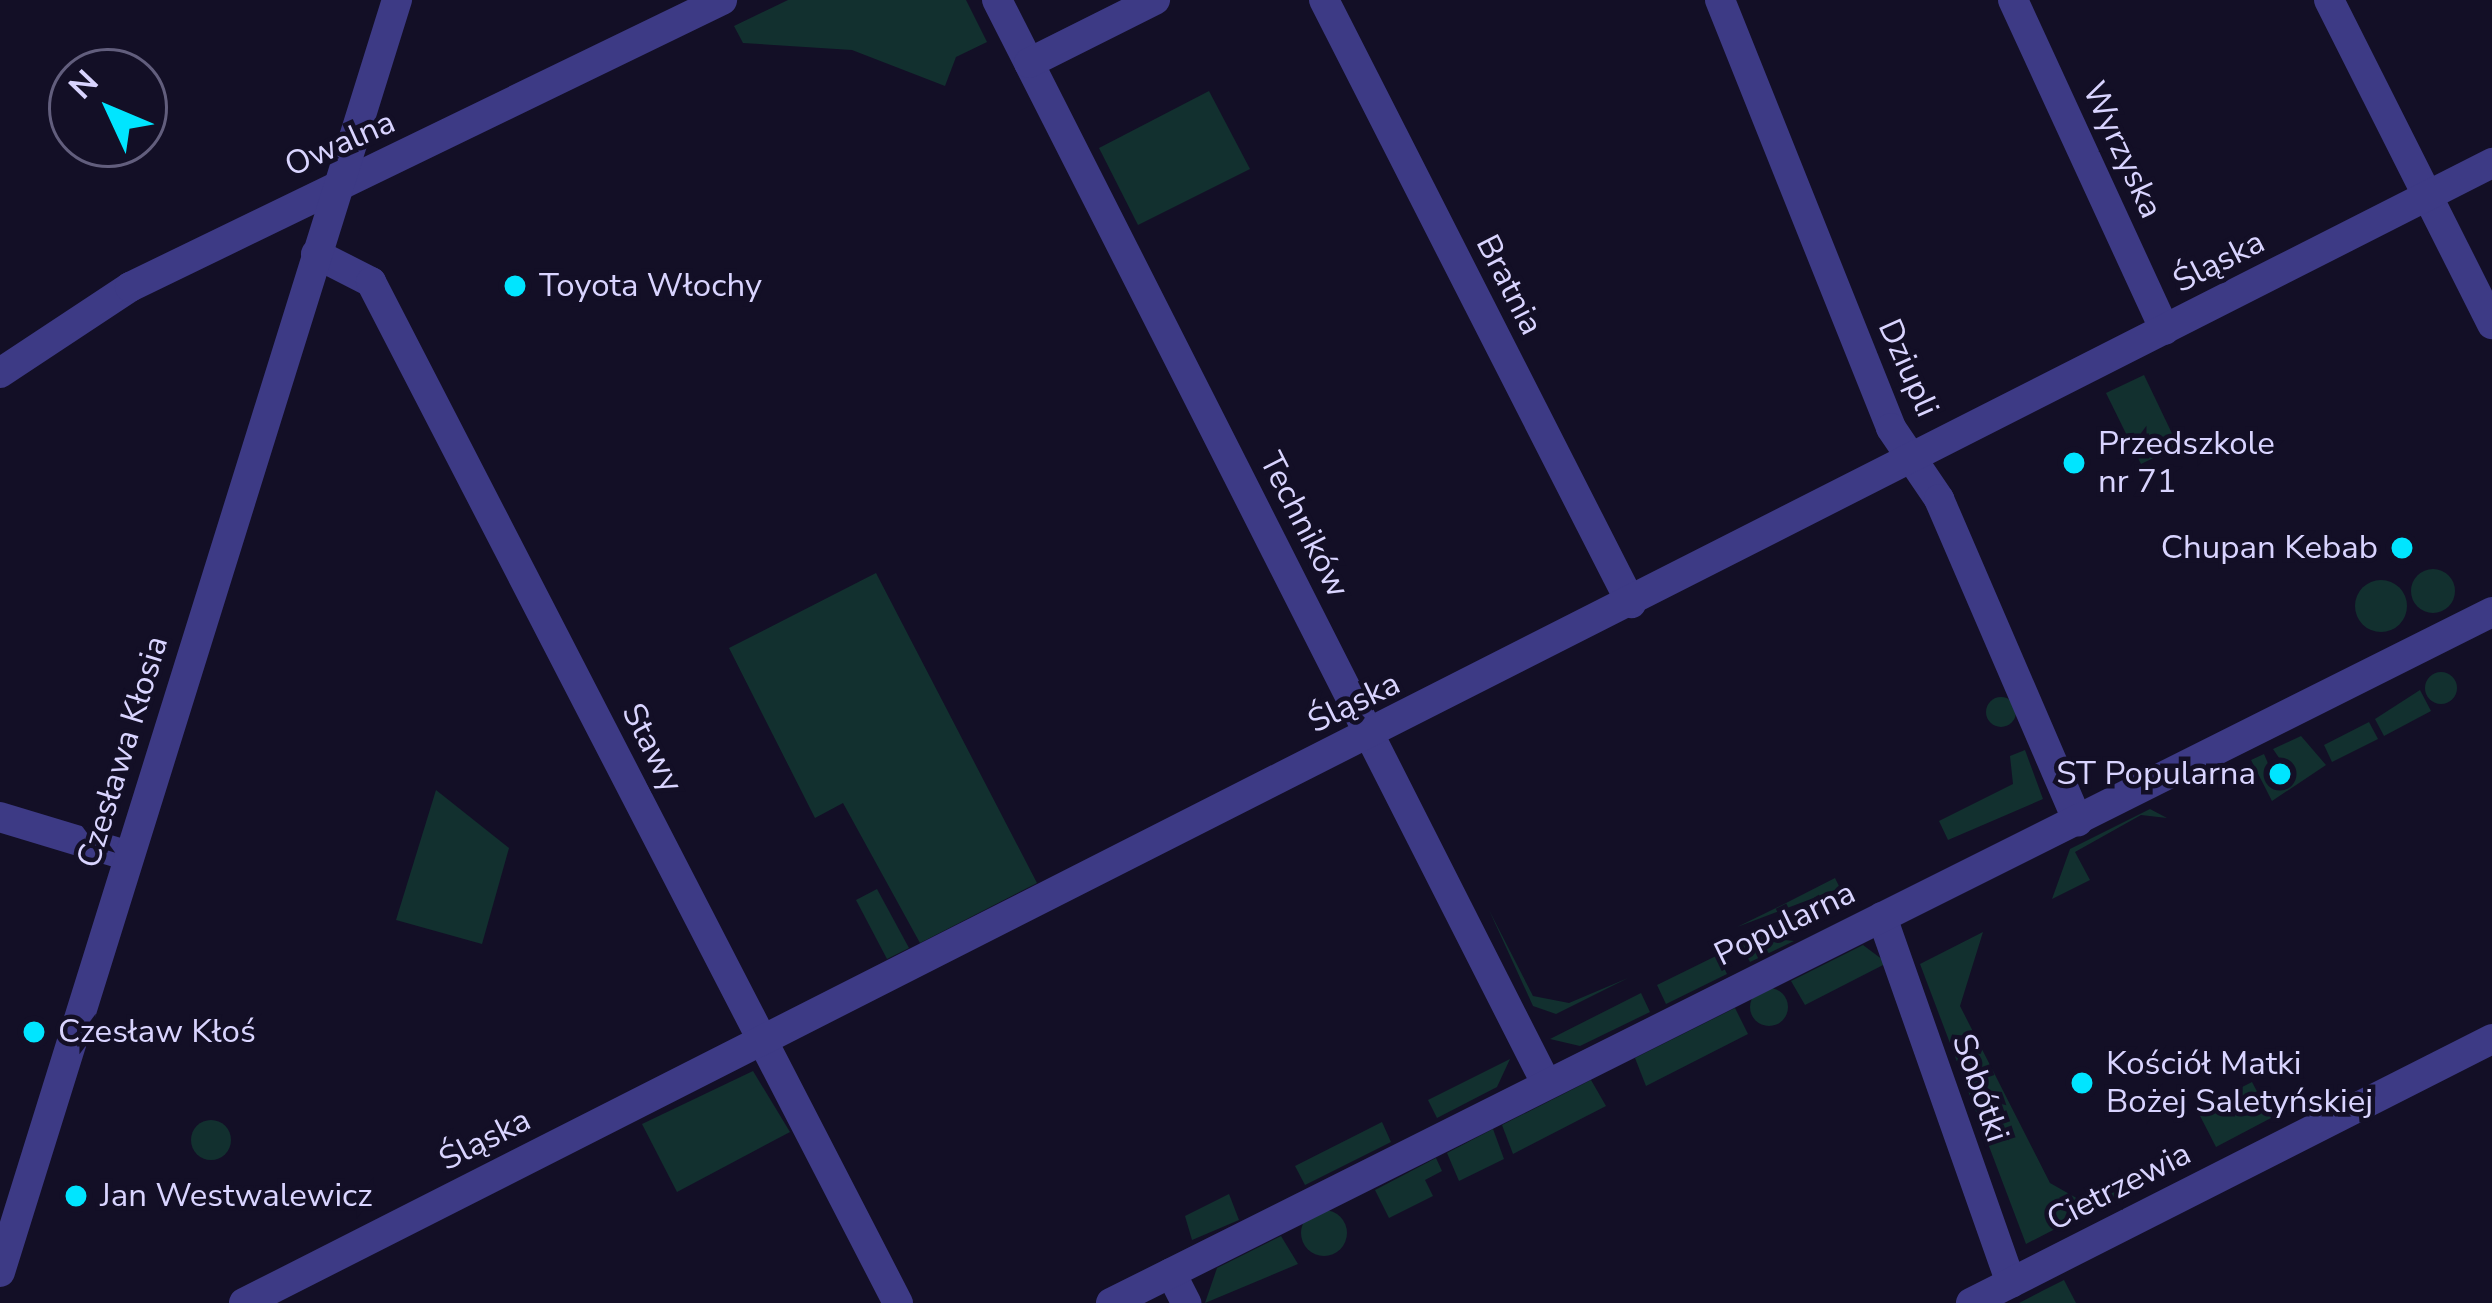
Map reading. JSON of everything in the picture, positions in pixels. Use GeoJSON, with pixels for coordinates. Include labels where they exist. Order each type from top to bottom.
{"type":"FeatureCollection","features":[{"type":"Feature","properties":{"kind":"street","name":"Czesława Kłosia"},"geometry":{"type":"LineString","coordinates":[[0,1272],[397,0]]}},
{"type":"Feature","properties":{"kind":"street","name":"Owalna"},"geometry":{"type":"LineString","coordinates":[[0,373],[86,311],[339,182],[722,0]]}},
{"type":"Feature","properties":{"kind":"street","name":"Techników"},"geometry":{"type":"LineString","coordinates":[[998,0],[1546,1082]]}},
{"type":"Feature","properties":{"kind":"street"},"geometry":{"type":"LineString","coordinates":[[1029,63],[1155,0]]}},
{"type":"Feature","properties":{"kind":"street","name":"Bratnia"},"geometry":{"type":"LineString","coordinates":[[1324,0],[1630,603]]}},
{"type":"Feature","properties":{"kind":"street","name":"Dziupli"},"geometry":{"type":"LineString","coordinates":[[1720,0],[1911,458],[2078,821]]}},
{"type":"Feature","properties":{"kind":"street","name":"Wyrzyska"},"geometry":{"type":"LineString","coordinates":[[2013,0],[2165,329]]}},
{"type":"Feature","properties":{"kind":"street"},"geometry":{"type":"LineString","coordinates":[[2329,0],[2492,324]]}},
{"type":"Feature","properties":{"kind":"street","name":"Śląska"},"geometry":{"type":"LineString","coordinates":[[244,1303],[2492,163]]}},
{"type":"Feature","properties":{"kind":"street","name":"Stawy"},"geometry":{"type":"LineString","coordinates":[[316,254],[371,282],[898,1303]]}},
{"type":"Feature","properties":{"kind":"street","name":"Popularna"},"geometry":{"type":"LineString","coordinates":[[1112,1303],[2492,612]]}},
{"type":"Feature","properties":{"kind":"street"},"geometry":{"type":"LineString","coordinates":[[0,817],[129,856]]}},
{"type":"Feature","properties":{"kind":"street","name":"Sobótki"},"geometry":{"type":"LineString","coordinates":[[1882,917],[2011,1282]]}},
{"type":"Feature","properties":{"kind":"street","name":"Cietrzewia"},"geometry":{"type":"LineString","coordinates":[[1971,1303],[2492,1039]]}},
{"type":"Feature","properties":{"kind":"street"},"geometry":{"type":"LineString","coordinates":[[1171,1273],[1186,1303]]}},
{"type":"Feature","properties":{"kind":"green space"},"geometry":{"type":"Polygon","coordinates":[[[788,0],[966,0],[987,42],[956,57],[945,86],[852,50],[743,43],[734,26],[788,0]]]}},
{"type":"Feature","properties":{"kind":"green space"},"geometry":{"type":"Polygon","coordinates":[[[1209,91],[1250,169],[1138,225],[1099,148],[1209,91]]]}},
{"type":"Feature","properties":{"kind":"green space"},"geometry":{"type":"Polygon","coordinates":[[[2144,375],[2178,446],[2141,464],[2106,393],[2144,375]]]}},
{"type":"Feature","properties":{"kind":"green space"},"geometry":{"type":"Polygon","coordinates":[[[2433,569],[2448,576],[2455,591],[2448,606],[2433,613],[2418,606],[2411,591],[2418,576],[2433,569]]]}},
{"type":"Feature","properties":{"kind":"green space"},"geometry":{"type":"Polygon","coordinates":[[[876,573],[1037,883],[920,943],[843,803],[815,818],[729,648],[876,573]]]}},
{"type":"Feature","properties":{"kind":"green space"},"geometry":{"type":"Polygon","coordinates":[[[2381,580],[2399,588],[2407,606],[2399,624],[2381,632],[2363,624],[2355,606],[2363,588],[2381,580]]]}},
{"type":"Feature","properties":{"kind":"green space"},"geometry":{"type":"Polygon","coordinates":[[[2441,672],[2452,677],[2457,688],[2452,699],[2441,704],[2430,699],[2425,688],[2430,677],[2441,672]]]}},
{"type":"Feature","properties":{"kind":"green space"},"geometry":{"type":"Polygon","coordinates":[[[2420,690],[2431,711],[2384,736],[2375,719],[2420,690]]]}},
{"type":"Feature","properties":{"kind":"green space"},"geometry":{"type":"Polygon","coordinates":[[[2001,697],[2012,701],[2016,712],[2012,723],[2001,727],[1990,723],[1986,712],[1990,701],[2001,697]]]}},
{"type":"Feature","properties":{"kind":"green space"},"geometry":{"type":"Polygon","coordinates":[[[2369,722],[2378,739],[2332,762],[2324,745],[2369,722]]]}},
{"type":"Feature","properties":{"kind":"green space"},"geometry":{"type":"Polygon","coordinates":[[[2301,736],[2326,765],[2272,801],[2251,760],[2264,754],[2276,782],[2290,774],[2273,749],[2301,736]]]}},
{"type":"Feature","properties":{"kind":"green space"},"geometry":{"type":"Polygon","coordinates":[[[2025,750],[2043,799],[1948,840],[1939,821],[2013,784],[2010,756],[2025,750]]]}},
{"type":"Feature","properties":{"kind":"green space"},"geometry":{"type":"Polygon","coordinates":[[[436,790],[509,848],[482,944],[396,920],[436,790]]]}},
{"type":"Feature","properties":{"kind":"green space"},"geometry":{"type":"Polygon","coordinates":[[[2150,809],[2167,818],[2141,815],[2075,852],[2090,880],[2052,899],[2070,849],[2150,809]]]}},
{"type":"Feature","properties":{"kind":"green space"},"geometry":{"type":"Polygon","coordinates":[[[1835,878],[1840,888],[1737,927],[1788,902],[1835,878]]]}},
{"type":"Feature","properties":{"kind":"green space"},"geometry":{"type":"Polygon","coordinates":[[[877,889],[909,948],[887,959],[856,900],[877,889]]]}},
{"type":"Feature","properties":{"kind":"green space"},"geometry":{"type":"Polygon","coordinates":[[[1843,896],[1790,932],[1772,930],[1843,896]]]}},
{"type":"Feature","properties":{"kind":"green space"},"geometry":{"type":"Polygon","coordinates":[[[1489,910],[1533,996],[1569,1003],[1628,978],[1556,1014],[1533,1006],[1489,910]]]}},
{"type":"Feature","properties":{"kind":"green space"},"geometry":{"type":"Polygon","coordinates":[[[1983,932],[1960,1006],[2050,1183],[2080,1200],[2134,1188],[2026,1244],[1920,964],[1983,932]]]}},
{"type":"Feature","properties":{"kind":"green space"},"geometry":{"type":"Polygon","coordinates":[[[1757,937],[1794,941],[1750,962],[1741,945],[1757,937]]]}},
{"type":"Feature","properties":{"kind":"green space"},"geometry":{"type":"Polygon","coordinates":[[[1863,945],[1887,963],[1805,1005],[1791,981],[1863,945]]]}},
{"type":"Feature","properties":{"kind":"green space"},"geometry":{"type":"Polygon","coordinates":[[[1718,955],[1727,974],[1666,1004],[1657,985],[1718,955]]]}},
{"type":"Feature","properties":{"kind":"green space"},"geometry":{"type":"Polygon","coordinates":[[[1769,988],[1782,994],[1788,1007],[1782,1020],[1769,1026],[1756,1020],[1750,1007],[1756,994],[1769,988]]]}},
{"type":"Feature","properties":{"kind":"green space"},"geometry":{"type":"Polygon","coordinates":[[[1641,993],[1650,1012],[1580,1046],[1550,1039],[1641,993]]]}},
{"type":"Feature","properties":{"kind":"green space"},"geometry":{"type":"Polygon","coordinates":[[[1735,1008],[1748,1034],[1646,1086],[1635,1058],[1735,1008]]]}},
{"type":"Feature","properties":{"kind":"green space"},"geometry":{"type":"Polygon","coordinates":[[[1510,1059],[1497,1087],[1437,1118],[1428,1100],[1510,1059]]]}},
{"type":"Feature","properties":{"kind":"green space"},"geometry":{"type":"Polygon","coordinates":[[[753,1071],[790,1132],[677,1192],[642,1124],[753,1071]]]}},
{"type":"Feature","properties":{"kind":"green space"},"geometry":{"type":"Polygon","coordinates":[[[1591,1080],[1606,1106],[1513,1154],[1502,1125],[1591,1080]]]}},
{"type":"Feature","properties":{"kind":"green space"},"geometry":{"type":"Polygon","coordinates":[[[2252,1082],[2271,1118],[2216,1147],[2197,1110],[2252,1082]]]}},
{"type":"Feature","properties":{"kind":"green space"},"geometry":{"type":"Polygon","coordinates":[[[211,1120],[225,1126],[231,1140],[225,1154],[211,1160],[197,1154],[191,1140],[197,1126],[211,1120]]]}},
{"type":"Feature","properties":{"kind":"green space"},"geometry":{"type":"Polygon","coordinates":[[[1382,1122],[1391,1142],[1305,1185],[1295,1166],[1382,1122]]]}},
{"type":"Feature","properties":{"kind":"green space"},"geometry":{"type":"Polygon","coordinates":[[[1493,1129],[1504,1159],[1459,1181],[1447,1153],[1493,1129]]]}},
{"type":"Feature","properties":{"kind":"green space"},"geometry":{"type":"Polygon","coordinates":[[[1436,1158],[1442,1171],[1425,1180],[1433,1196],[1389,1218],[1375,1190],[1436,1158]]]}},
{"type":"Feature","properties":{"kind":"green space"},"geometry":{"type":"Polygon","coordinates":[[[1229,1194],[1239,1220],[1192,1240],[1185,1216],[1229,1194]]]}},
{"type":"Feature","properties":{"kind":"green space"},"geometry":{"type":"Polygon","coordinates":[[[1324,1210],[1340,1217],[1347,1233],[1340,1249],[1324,1256],[1308,1249],[1301,1233],[1308,1217],[1324,1210]]]}},
{"type":"Feature","properties":{"kind":"green space"},"geometry":{"type":"Polygon","coordinates":[[[1281,1236],[1298,1264],[1205,1303],[1217,1268],[1281,1236]]]}},
{"type":"Feature","properties":{"kind":"green space"},"geometry":{"type":"Polygon","coordinates":[[[2064,1280],[2076,1303],[2019,1303],[2044,1290],[2064,1280]]]}},
{"type":"Feature","properties":{"kind":"place","name":"Toyota Włochy"},"geometry":{"type":"Point","coordinates":[515,286]}},
{"type":"Feature","properties":{"kind":"place","name":"Przedszkole nr 71"},"geometry":{"type":"Point","coordinates":[2074,463]}},
{"type":"Feature","properties":{"kind":"place","name":"Chupan Kebab"},"geometry":{"type":"Point","coordinates":[2402,548]}},
{"type":"Feature","properties":{"kind":"place","name":"ST Popularna"},"geometry":{"type":"Point","coordinates":[2280,774]}},
{"type":"Feature","properties":{"kind":"place","name":"Czesław Kłoś"},"geometry":{"type":"Point","coordinates":[34,1032]}},
{"type":"Feature","properties":{"kind":"place","name":"Kościół Matki Bożej Saletyńskiej"},"geometry":{"type":"Point","coordinates":[2082,1083]}},
{"type":"Feature","properties":{"kind":"place","name":"Jan Westwalewicz"},"geometry":{"type":"Point","coordinates":[76,1196]}}]}
